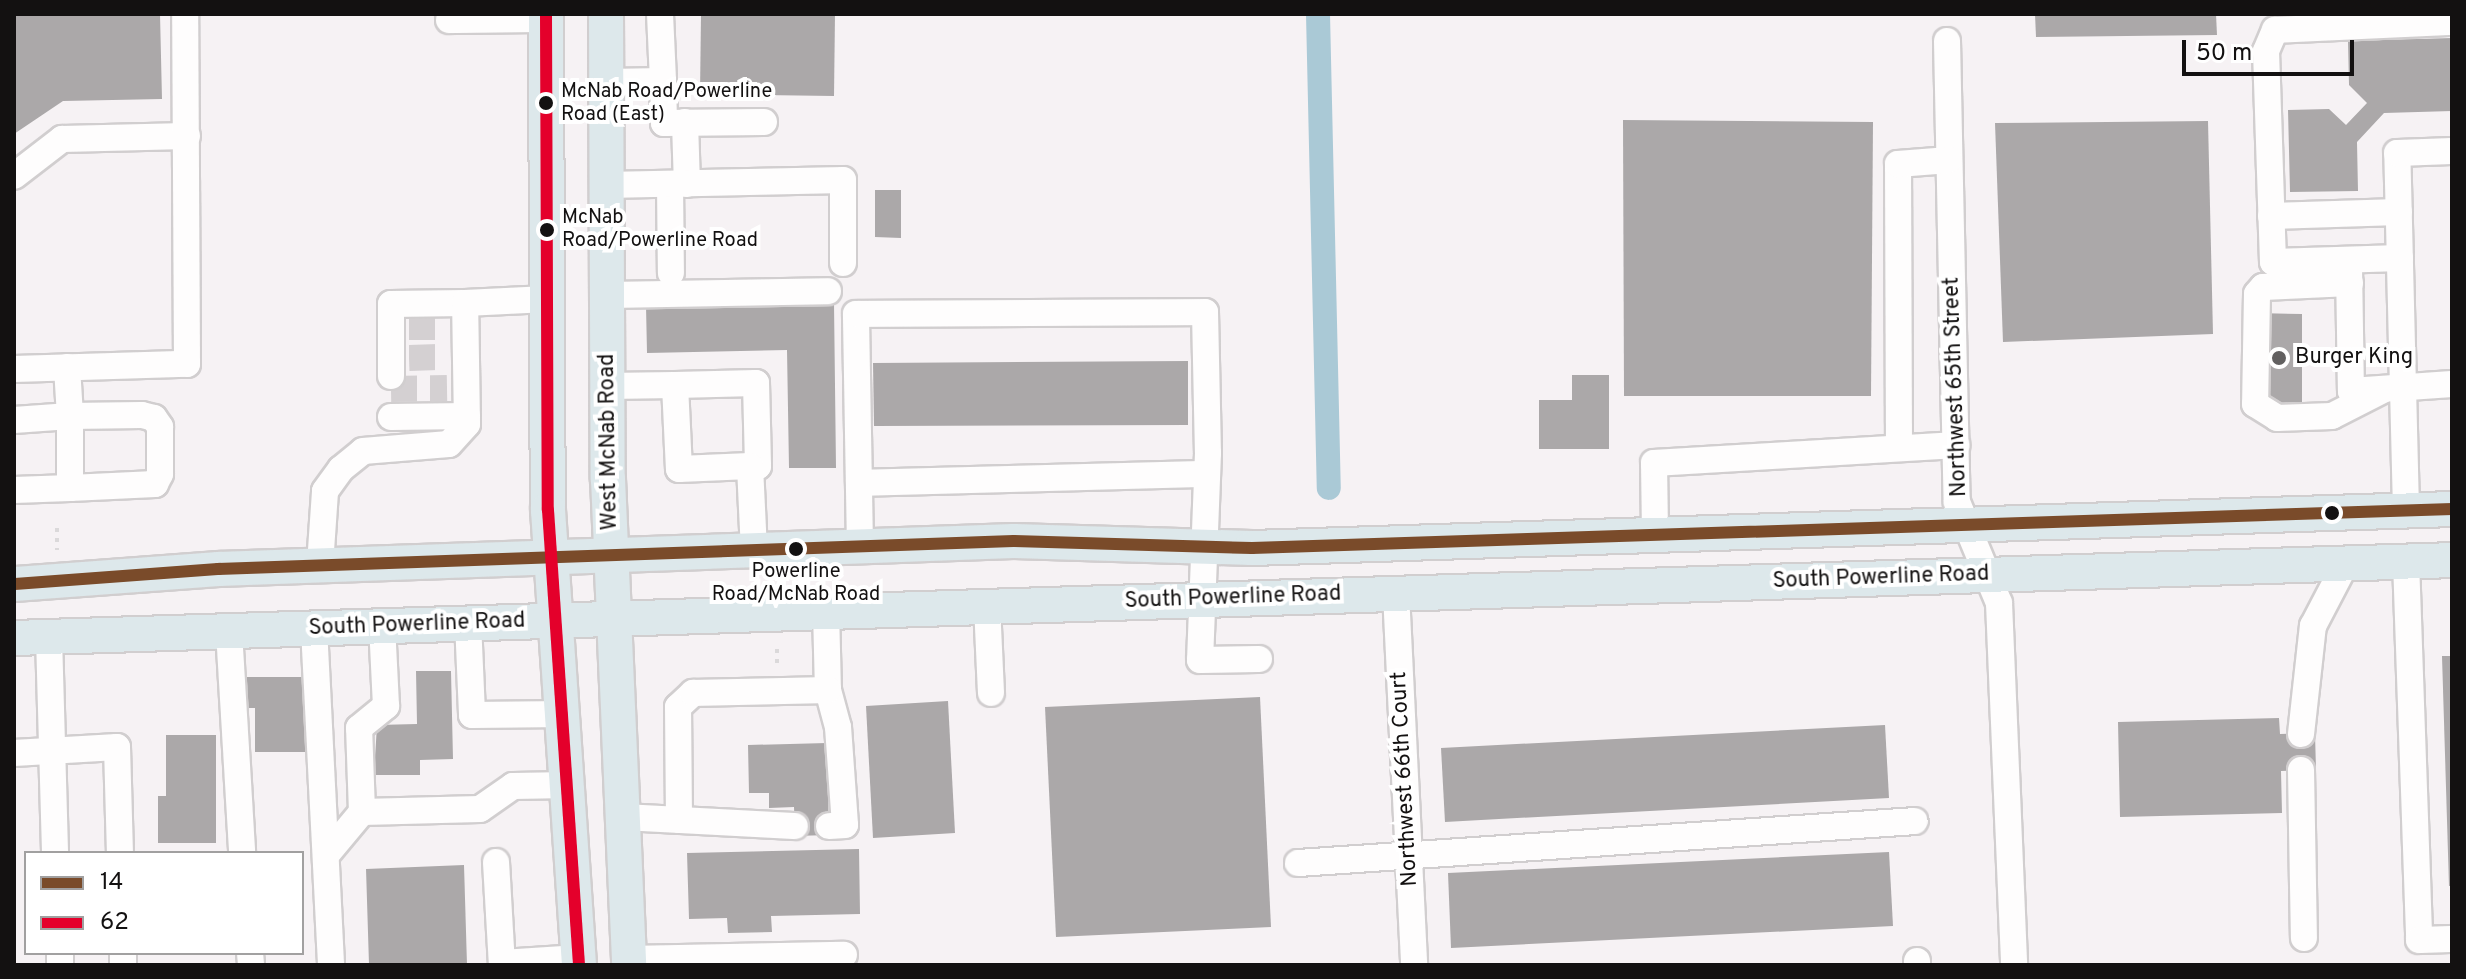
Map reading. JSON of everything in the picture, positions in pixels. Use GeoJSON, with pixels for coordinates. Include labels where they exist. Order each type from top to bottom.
{"type":"FeatureCollection","features":[{"type":"Feature","properties":{"kind":"main road","name":"West McNab Road"},"geometry":{"type":"LineString","coordinates":[[606,14],[611,555],[629,962]]}},
{"type":"Feature","properties":{"kind":"main road"},"geometry":{"type":"LineString","coordinates":[[546,16],[552,556],[565,714],[579,962]]}},
{"type":"Feature","properties":{"kind":"main road"},"geometry":{"type":"LineString","coordinates":[[14,584],[320,565],[552,556],[1054,541],[1203,549],[2452,509]]}},
{"type":"Feature","properties":{"kind":"main road","name":"South Powerline Road"},"geometry":{"type":"LineString","coordinates":[[26,640],[382,624],[2452,560]]}},
{"type":"Feature","properties":{"kind":"street"},"geometry":{"type":"LineString","coordinates":[[14,369],[187,364],[185,14]]}},
{"type":"Feature","properties":{"kind":"street"},"geometry":{"type":"LineString","coordinates":[[660,14],[664,123],[764,122]]}},
{"type":"Feature","properties":{"kind":"street"},"geometry":{"type":"LineString","coordinates":[[449,20],[546,16]]}},
{"type":"Feature","properties":{"kind":"street"},"geometry":{"type":"LineString","coordinates":[[2349,271],[2273,262],[2266,51],[2275,30],[2452,22]]}},
{"type":"Feature","properties":{"kind":"street","name":"Northwest 65th Street"},"geometry":{"type":"LineString","coordinates":[[1947,41],[1957,502],[1999,603],[2014,965]]}},
{"type":"Feature","properties":{"kind":"street"},"geometry":{"type":"LineString","coordinates":[[607,82],[663,81]]}},
{"type":"Feature","properties":{"kind":"street"},"geometry":{"type":"LineString","coordinates":[[671,273],[685,122]]}},
{"type":"Feature","properties":{"kind":"street"},"geometry":{"type":"LineString","coordinates":[[14,176],[62,139],[187,136]]}},
{"type":"Feature","properties":{"kind":"street"},"geometry":{"type":"LineString","coordinates":[[2406,510],[2392,388],[2400,258],[2397,153],[2452,151]]}},
{"type":"Feature","properties":{"kind":"street"},"geometry":{"type":"LineString","coordinates":[[1899,448],[1898,164],[1949,160]]}},
{"type":"Feature","properties":{"kind":"street"},"geometry":{"type":"LineString","coordinates":[[607,185],[843,180],[843,263]]}},
{"type":"Feature","properties":{"kind":"street"},"geometry":{"type":"LineString","coordinates":[[2271,216],[2399,212]]}},
{"type":"Feature","properties":{"kind":"street"},"geometry":{"type":"LineString","coordinates":[[2392,388],[2332,416],[2277,418],[2255,404],[2257,294],[2263,287],[2400,258]]}},
{"type":"Feature","properties":{"kind":"street"},"geometry":{"type":"LineString","coordinates":[[2349,271],[2351,391],[2452,384]]}},
{"type":"Feature","properties":{"kind":"street"},"geometry":{"type":"LineString","coordinates":[[607,295],[828,291]]}},
{"type":"Feature","properties":{"kind":"street"},"geometry":{"type":"LineString","coordinates":[[391,448],[400,328],[391,304],[459,319],[547,299]]}},
{"type":"Feature","properties":{"kind":"street"},"geometry":{"type":"LineString","coordinates":[[860,547],[856,314],[1205,312],[1207,474],[1200,660],[1259,659]]}},
{"type":"Feature","properties":{"kind":"street"},"geometry":{"type":"LineString","coordinates":[[320,565],[325,491],[363,451],[449,444],[460,436],[467,416],[457,388],[459,319]]}},
{"type":"Feature","properties":{"kind":"street"},"geometry":{"type":"LineString","coordinates":[[67,367],[70,488]]}},
{"type":"Feature","properties":{"kind":"street"},"geometry":{"type":"LineString","coordinates":[[394,381],[467,416]]}},
{"type":"Feature","properties":{"kind":"street"},"geometry":{"type":"LineString","coordinates":[[608,386],[756,383],[758,466],[679,469],[675,385]]}},
{"type":"Feature","properties":{"kind":"street"},"geometry":{"type":"LineString","coordinates":[[14,420],[142,415],[154,418],[160,427],[160,474],[155,484],[14,490]]}},
{"type":"Feature","properties":{"kind":"street"},"geometry":{"type":"LineString","coordinates":[[1655,533],[1654,463],[1956,445]]}},
{"type":"Feature","properties":{"kind":"street"},"geometry":{"type":"LineString","coordinates":[[750,466],[754,551]]}},
{"type":"Feature","properties":{"kind":"street"},"geometry":{"type":"LineString","coordinates":[[859,483],[1207,474]]}},
{"type":"Feature","properties":{"kind":"street"},"geometry":{"type":"LineString","coordinates":[[2406,561],[2419,940],[2452,939]]}},
{"type":"Feature","properties":{"kind":"street"},"geometry":{"type":"LineString","coordinates":[[2301,734],[2313,626],[2346,563]]}},
{"type":"Feature","properties":{"kind":"street","name":"Northwest 66th Court"},"geometry":{"type":"LineString","coordinates":[[1396,593],[1414,965]]}},
{"type":"Feature","properties":{"kind":"street"},"geometry":{"type":"LineString","coordinates":[[987,605],[991,693]]}},
{"type":"Feature","properties":{"kind":"street"},"geometry":{"type":"LineString","coordinates":[[826,610],[828,690],[838,727],[845,825],[829,826]]}},
{"type":"Feature","properties":{"kind":"street"},"geometry":{"type":"LineString","coordinates":[[468,622],[472,715],[565,714]]}},
{"type":"Feature","properties":{"kind":"street"},"geometry":{"type":"LineString","coordinates":[[327,854],[362,812],[359,728],[386,706],[382,624]]}},
{"type":"Feature","properties":{"kind":"street"},"geometry":{"type":"LineString","coordinates":[[314,628],[331,965]]}},
{"type":"Feature","properties":{"kind":"street"},"geometry":{"type":"LineString","coordinates":[[229,631],[242,851]]}},
{"type":"Feature","properties":{"kind":"street"},"geometry":{"type":"LineString","coordinates":[[26,640],[51,751],[55,851]]}},
{"type":"Feature","properties":{"kind":"street"},"geometry":{"type":"LineString","coordinates":[[679,820],[678,707],[693,693],[828,690]]}},
{"type":"Feature","properties":{"kind":"street"},"geometry":{"type":"LineString","coordinates":[[14,753],[117,747],[120,851]]}},
{"type":"Feature","properties":{"kind":"street"},"geometry":{"type":"LineString","coordinates":[[2301,770],[2304,938]]}},
{"type":"Feature","properties":{"kind":"street"},"geometry":{"type":"LineString","coordinates":[[362,812],[480,809],[513,786],[569,785]]}},
{"type":"Feature","properties":{"kind":"street"},"geometry":{"type":"LineString","coordinates":[[622,817],[795,826]]}},
{"type":"Feature","properties":{"kind":"street"},"geometry":{"type":"LineString","coordinates":[[1298,863],[1409,853],[1915,821]]}},
{"type":"Feature","properties":{"kind":"street"},"geometry":{"type":"LineString","coordinates":[[496,862],[502,964],[579,962]]}},
{"type":"Feature","properties":{"kind":"street"},"geometry":{"type":"LineString","coordinates":[[629,962],[844,955]]}},
{"type":"Feature","properties":{"kind":"path"},"geometry":{"type":"LineString","coordinates":[[57,528],[57,550]]}},
{"type":"Feature","properties":{"kind":"path"},"geometry":{"type":"LineString","coordinates":[[777,649],[777,672]]}},
{"type":"Feature","properties":{"kind":"building"},"geometry":{"type":"Polygon","coordinates":[[[14,14],[160,14],[162,99],[63,101],[14,134],[14,14]]]}},
{"type":"Feature","properties":{"kind":"building"},"geometry":{"type":"Polygon","coordinates":[[[701,14],[835,14],[834,96],[700,94],[701,14]]]}},
{"type":"Feature","properties":{"kind":"building"},"geometry":{"type":"Polygon","coordinates":[[[2035,14],[2216,14],[2217,35],[2036,37],[2035,14]]]}},
{"type":"Feature","properties":{"kind":"building"},"geometry":{"type":"Polygon","coordinates":[[[2452,38],[2452,111],[2384,113],[2357,142],[2358,191],[2290,192],[2288,110],[2329,109],[2346,125],[2367,103],[2349,85],[2348,41],[2452,38]]]}},
{"type":"Feature","properties":{"kind":"building"},"geometry":{"type":"Polygon","coordinates":[[[1623,120],[1873,122],[1871,396],[1624,396],[1623,120]]]}},
{"type":"Feature","properties":{"kind":"building"},"geometry":{"type":"Polygon","coordinates":[[[2208,121],[2213,334],[2003,342],[1995,123],[2208,121]]]}},
{"type":"Feature","properties":{"kind":"building"},"geometry":{"type":"Polygon","coordinates":[[[875,190],[901,190],[901,238],[875,237],[875,190]]]}},
{"type":"Feature","properties":{"kind":"building"},"geometry":{"type":"Polygon","coordinates":[[[834,303],[836,468],[789,468],[787,350],[647,353],[646,306],[834,303]]]}},
{"type":"Feature","properties":{"kind":"building","name":"Burger King"},"geometry":{"type":"Polygon","coordinates":[[[2255,313],[2302,314],[2302,402],[2256,404],[2255,313]]]}},
{"type":"Feature","properties":{"kind":"building"},"geometry":{"type":"Polygon","coordinates":[[[1188,361],[1188,425],[874,426],[873,363],[1188,361]]]}},
{"type":"Feature","properties":{"kind":"building"},"geometry":{"type":"Polygon","coordinates":[[[1572,375],[1609,375],[1609,449],[1539,449],[1539,400],[1572,400],[1572,375]]]}},
{"type":"Feature","properties":{"kind":"building"},"geometry":{"type":"Polygon","coordinates":[[[2442,656],[2452,656],[2452,886],[2449,886],[2442,656]]]}},
{"type":"Feature","properties":{"kind":"building"},"geometry":{"type":"Polygon","coordinates":[[[416,671],[451,671],[453,759],[420,760],[420,775],[374,775],[377,725],[417,724],[416,671]]]}},
{"type":"Feature","properties":{"kind":"building"},"geometry":{"type":"Polygon","coordinates":[[[237,677],[308,677],[309,752],[255,752],[255,708],[237,708],[237,677]]]}},
{"type":"Feature","properties":{"kind":"building"},"geometry":{"type":"Polygon","coordinates":[[[1260,697],[1271,927],[1056,937],[1045,707],[1260,697]]]}},
{"type":"Feature","properties":{"kind":"building"},"geometry":{"type":"Polygon","coordinates":[[[948,701],[955,833],[873,838],[866,706],[948,701]]]}},
{"type":"Feature","properties":{"kind":"building"},"geometry":{"type":"Polygon","coordinates":[[[2279,718],[2280,734],[2315,733],[2316,770],[2281,771],[2282,813],[2120,817],[2118,722],[2279,718]]]}},
{"type":"Feature","properties":{"kind":"building"},"geometry":{"type":"Polygon","coordinates":[[[1885,725],[1889,798],[1445,822],[1441,748],[1885,725]]]}},
{"type":"Feature","properties":{"kind":"building"},"geometry":{"type":"Polygon","coordinates":[[[166,735],[216,735],[216,843],[158,843],[158,796],[166,796],[166,735]]]}},
{"type":"Feature","properties":{"kind":"building"},"geometry":{"type":"Polygon","coordinates":[[[827,743],[829,835],[795,836],[794,807],[769,808],[769,793],[749,793],[748,745],[827,743]]]}},
{"type":"Feature","properties":{"kind":"building"},"geometry":{"type":"Polygon","coordinates":[[[859,849],[860,914],[771,916],[772,932],[728,933],[727,918],[689,919],[687,853],[859,849]]]}},
{"type":"Feature","properties":{"kind":"building"},"geometry":{"type":"Polygon","coordinates":[[[1889,852],[1893,926],[1451,948],[1448,873],[1889,852]]]}},
{"type":"Feature","properties":{"kind":"building"},"geometry":{"type":"Polygon","coordinates":[[[464,865],[467,965],[369,965],[366,869],[464,865]]]}},
{"type":"Feature","properties":{"kind":"waterway"},"geometry":{"type":"LineString","coordinates":[[1318,14],[1329,488]]}},
{"type":"Feature","properties":{"kind":"tunnel"},"geometry":{"type":"LineString","coordinates":[[409,327],[446,327]]}},
{"type":"Feature","properties":{"kind":"tunnel"},"geometry":{"type":"LineString","coordinates":[[409,358],[446,357]]}},
{"type":"Feature","properties":{"kind":"tunnel"},"geometry":{"type":"LineString","coordinates":[[391,389],[447,388]]}},
{"type":"Feature","properties":{"kind":"transit line","name":"62"},"geometry":{"type":"LineString","coordinates":[[546,14],[548,510],[579,965]]}},
{"type":"Feature","properties":{"kind":"transit line","name":"14"},"geometry":{"type":"LineString","coordinates":[[14,584],[218,569],[1014,541],[1252,548],[2452,509]]}},
{"type":"Feature","properties":{"kind":"place","name":"McNab Road/Powerline Road (East)"},"geometry":{"type":"Point","coordinates":[546,103]}},
{"type":"Feature","properties":{"kind":"place","name":"McNab Road/Powerline Road"},"geometry":{"type":"Point","coordinates":[547,230]}},
{"type":"Feature","properties":{"kind":"place","name":"Burger King"},"geometry":{"type":"Point","coordinates":[2279,358]}},
{"type":"Feature","properties":{"kind":"place","name":"Powerline Road/McNab Road"},"geometry":{"type":"Point","coordinates":[796,549]}}]}
